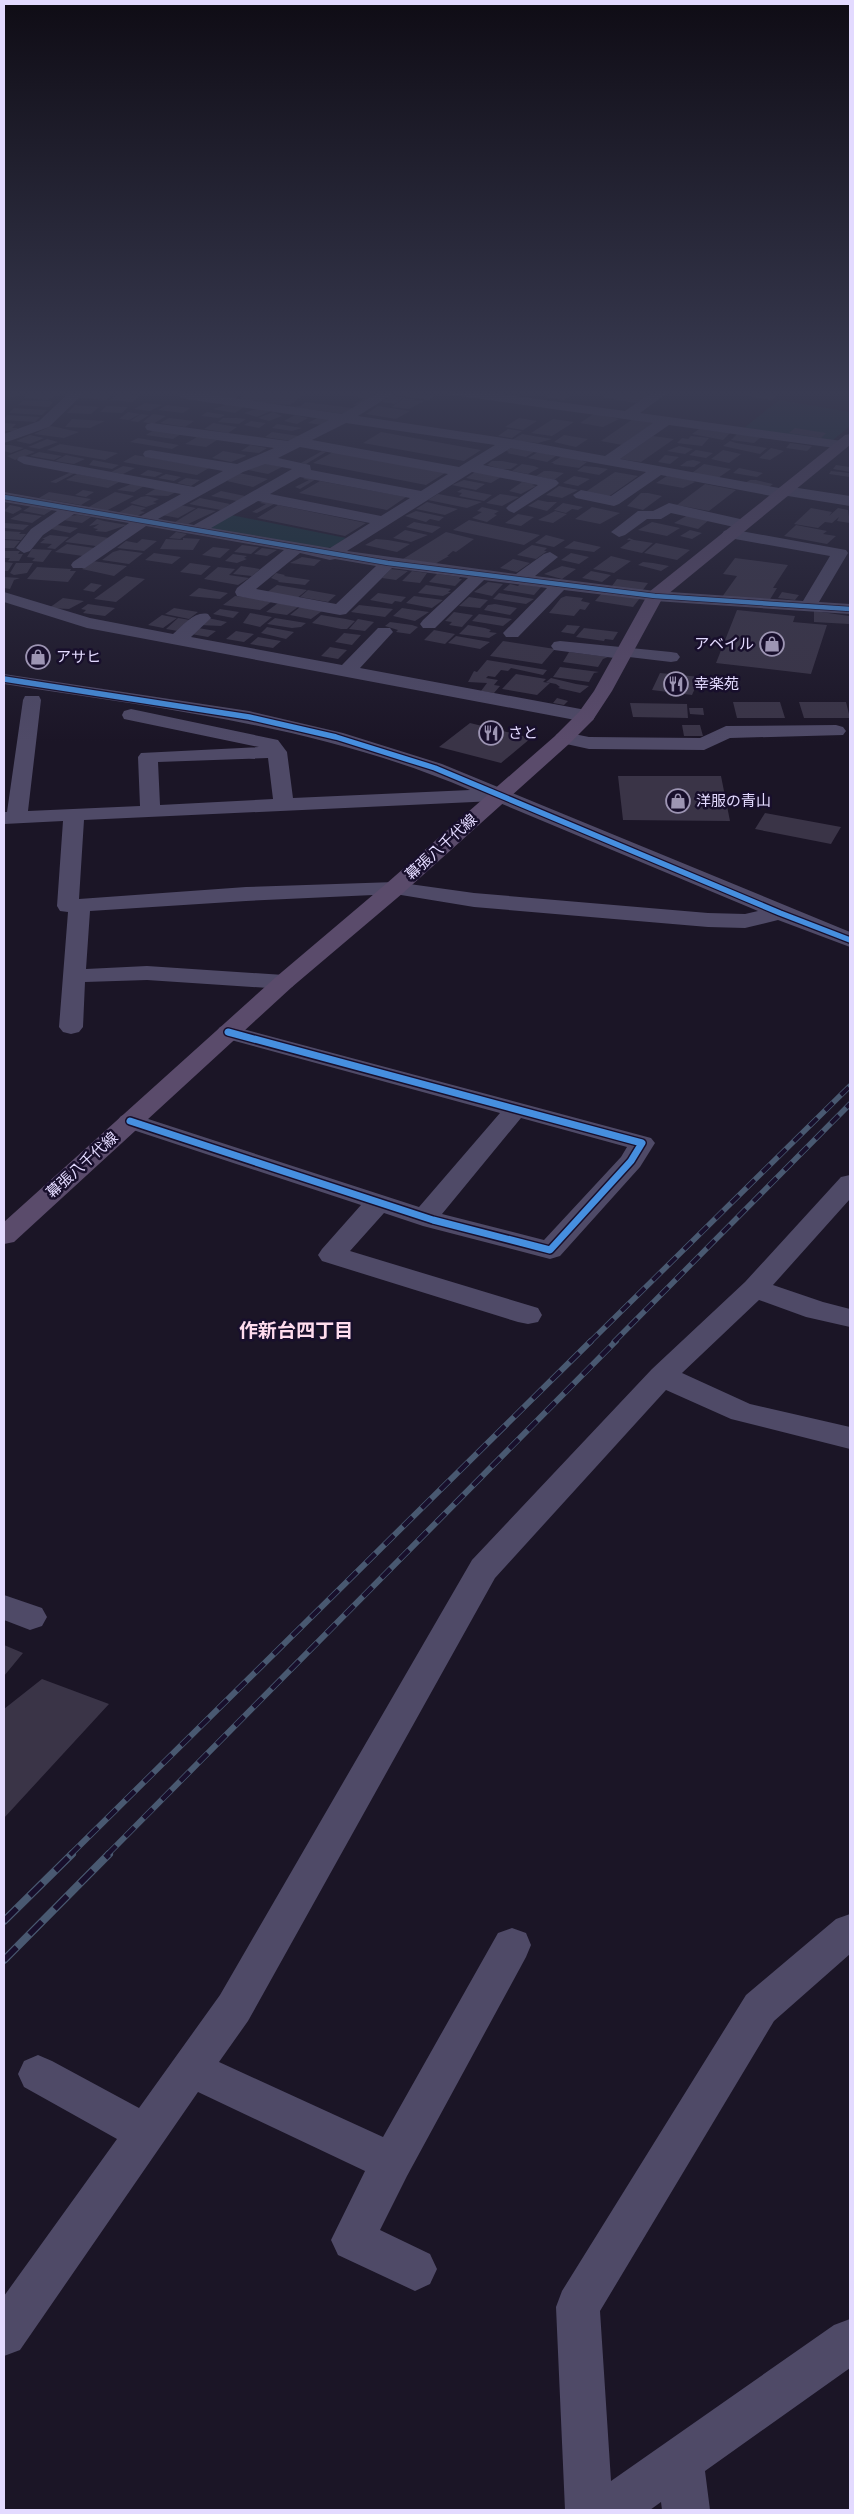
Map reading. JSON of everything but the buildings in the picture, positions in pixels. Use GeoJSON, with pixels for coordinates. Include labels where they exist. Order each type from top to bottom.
{"type":"FeatureCollection","features":[{"type":"Feature","properties":{"kind":"main road","name":"幕張八千代線"},"geometry":{"type":"LineString","coordinates":[[7,1230],[284,982],[395,888],[564,738],[586,716],[603,691],[652,602],[764,507]]}},
{"type":"Feature","properties":{"kind":"street"},"geometry":{"type":"LineString","coordinates":[[61,507],[330,555],[560,584],[694,612]]}},
{"type":"Feature","properties":{"kind":"street"},"geometry":{"type":"LineString","coordinates":[[80,564],[141,522],[168,507]]}},
{"type":"Feature","properties":{"kind":"street"},"geometry":{"type":"LineString","coordinates":[[196,530],[237,507]]}},
{"type":"Feature","properties":{"kind":"street"},"geometry":{"type":"LineString","coordinates":[[315,507],[384,521]]}},
{"type":"Feature","properties":{"kind":"street"},"geometry":{"type":"LineString","coordinates":[[330,555],[405,507]]}},
{"type":"Feature","properties":{"kind":"street"},"geometry":{"type":"LineString","coordinates":[[619,532],[644,514],[655,516],[669,508],[736,529],[840,553],[808,606]]}},
{"type":"Feature","properties":{"kind":"street"},"geometry":{"type":"LineString","coordinates":[[24,548],[37,532],[70,509]]}},
{"type":"Feature","properties":{"kind":"street"},"geometry":{"type":"LineString","coordinates":[[295,549],[243,592],[340,610],[388,563]]}},
{"type":"Feature","properties":{"kind":"street"},"geometry":{"type":"LineString","coordinates":[[520,578],[550,558]]}},
{"type":"Feature","properties":{"kind":"street"},"geometry":{"type":"LineString","coordinates":[[430,624],[480,575]]}},
{"type":"Feature","properties":{"kind":"street"},"geometry":{"type":"LineString","coordinates":[[512,633],[560,584]]}},
{"type":"Feature","properties":{"kind":"street"},"geometry":{"type":"LineString","coordinates":[[4,597],[88,623],[178,639],[216,639],[347,671],[586,716]]}},
{"type":"Feature","properties":{"kind":"street"},"geometry":{"type":"LineString","coordinates":[[652,602],[808,606],[850,609]]}},
{"type":"Feature","properties":{"kind":"street"},"geometry":{"type":"LineString","coordinates":[[178,639],[202,618]]}},
{"type":"Feature","properties":{"kind":"street"},"geometry":{"type":"LineString","coordinates":[[347,671],[384,632]]}},
{"type":"Feature","properties":{"kind":"street"},"geometry":{"type":"LineString","coordinates":[[560,646],[671,657]]}},
{"type":"Feature","properties":{"kind":"street"},"geometry":{"type":"LineString","coordinates":[[4,679],[249,717],[326,735],[435,768],[780,913],[850,940]]}},
{"type":"Feature","properties":{"kind":"street"},"geometry":{"type":"LineString","coordinates":[[4,696],[109,711],[271,744],[277,752],[284,805]]}},
{"type":"Feature","properties":{"kind":"street"},"geometry":{"type":"LineString","coordinates":[[32,700],[10,817],[500,795]]}},
{"type":"Feature","properties":{"kind":"street"},"geometry":{"type":"LineString","coordinates":[[564,738],[589,743],[704,744],[726,732],[836,731]]}},
{"type":"Feature","properties":{"kind":"street"},"geometry":{"type":"LineString","coordinates":[[150,811],[148,757],[277,752]]}},
{"type":"Feature","properties":{"kind":"street"},"geometry":{"type":"LineString","coordinates":[[74,815],[68,906],[246,894],[395,888],[474,900],[708,920],[745,921],[780,913]]}},
{"type":"Feature","properties":{"kind":"street"},"geometry":{"type":"LineString","coordinates":[[70,1027],[79,905]]}},
{"type":"Feature","properties":{"kind":"street"},"geometry":{"type":"LineString","coordinates":[[74,976],[147,973],[284,982]]}},
{"type":"Feature","properties":{"kind":"street"},"geometry":{"type":"LineString","coordinates":[[130,1121],[425,1217],[550,1250],[631,1161],[642,1143],[228,1032]]}},
{"type":"Feature","properties":{"kind":"street"},"geometry":{"type":"LineString","coordinates":[[425,1217],[516,1109]]}},
{"type":"Feature","properties":{"kind":"street"},"geometry":{"type":"LineString","coordinates":[[4,2334],[234,2008],[484,1569],[662,1376],[839,1211],[850,1183]]}},
{"type":"Feature","properties":{"kind":"street"},"geometry":{"type":"LineString","coordinates":[[379,1202],[332,1255],[528,1315]]}},
{"type":"Feature","properties":{"kind":"street"},"geometry":{"type":"LineString","coordinates":[[755,1288],[816,1310],[850,1318]]}},
{"type":"Feature","properties":{"kind":"street"},"geometry":{"type":"LineString","coordinates":[[662,1376],[742,1412],[850,1438]]}},
{"type":"Feature","properties":{"kind":"street"},"geometry":{"type":"LineString","coordinates":[[589,2510],[578,2307],[760,2008],[850,1931]]}},
{"type":"Feature","properties":{"kind":"street"},"geometry":{"type":"LineString","coordinates":[[415,2268],[353,2240],[392,2162],[512,1945]]}},
{"type":"Feature","properties":{"kind":"street"},"geometry":{"type":"LineString","coordinates":[[192,2069],[392,2162]]}},
{"type":"Feature","properties":{"kind":"street"},"geometry":{"type":"LineString","coordinates":[[38,2074],[146,2133]]}},
{"type":"Feature","properties":{"kind":"street"},"geometry":{"type":"LineString","coordinates":[[610,2510],[850,2342]]}},
{"type":"Feature","properties":{"kind":"street"},"geometry":{"type":"LineString","coordinates":[[680,2461],[686,2510]]}},
{"type":"Feature","properties":{"kind":"green space"},"geometry":{"type":"Polygon","coordinates":[[[231,515],[346,538],[332,547],[318,550],[206,530],[231,515]]]}},
{"type":"Feature","properties":{"kind":"railway"},"geometry":{"type":"LineString","coordinates":[[590,1342],[850,1086]]}},
{"type":"Feature","properties":{"kind":"railway"},"geometry":{"type":"LineString","coordinates":[[614,1342],[850,1104]]}},
{"type":"Feature","properties":{"kind":"railway"},"geometry":{"type":"LineString","coordinates":[[70,1855],[591,1341]]}},
{"type":"Feature","properties":{"kind":"railway"},"geometry":{"type":"LineString","coordinates":[[107,1855],[616,1341]]}},
{"type":"Feature","properties":{"kind":"railway"},"geometry":{"type":"LineString","coordinates":[[4,1921],[72,1854]]}},
{"type":"Feature","properties":{"kind":"railway"},"geometry":{"type":"LineString","coordinates":[[4,1960],[109,1854]]}},
{"type":"Feature","properties":{"kind":"cycle path"},"geometry":{"type":"LineString","coordinates":[[64,507],[388,563],[655,596],[850,609]]}},
{"type":"Feature","properties":{"kind":"cycle path"},"geometry":{"type":"LineString","coordinates":[[4,679],[249,717],[336,737],[435,768],[780,913],[850,940]]}},
{"type":"Feature","properties":{"kind":"cycle path"},"geometry":{"type":"LineString","coordinates":[[130,1121],[433,1220],[550,1250],[631,1161],[642,1143],[228,1032]]}},
{"type":"Feature","properties":{"kind":"place","name":"アベイル"},"geometry":{"type":"Point","coordinates":[772,644]}},
{"type":"Feature","properties":{"kind":"place","name":"アサヒ"},"geometry":{"type":"Point","coordinates":[38,657]}},
{"type":"Feature","properties":{"kind":"place","name":"幸楽苑"},"geometry":{"type":"Point","coordinates":[676,684]}},
{"type":"Feature","properties":{"kind":"place","name":"さと"},"geometry":{"type":"Point","coordinates":[491,733]}},
{"type":"Feature","properties":{"kind":"place","name":"洋服の青山"},"geometry":{"type":"Point","coordinates":[678,801]}},
{"type":"Feature","properties":{"kind":"district","name":"作新台四丁目"},"geometry":{"type":"Point","coordinates":[296,1330]}}]}
